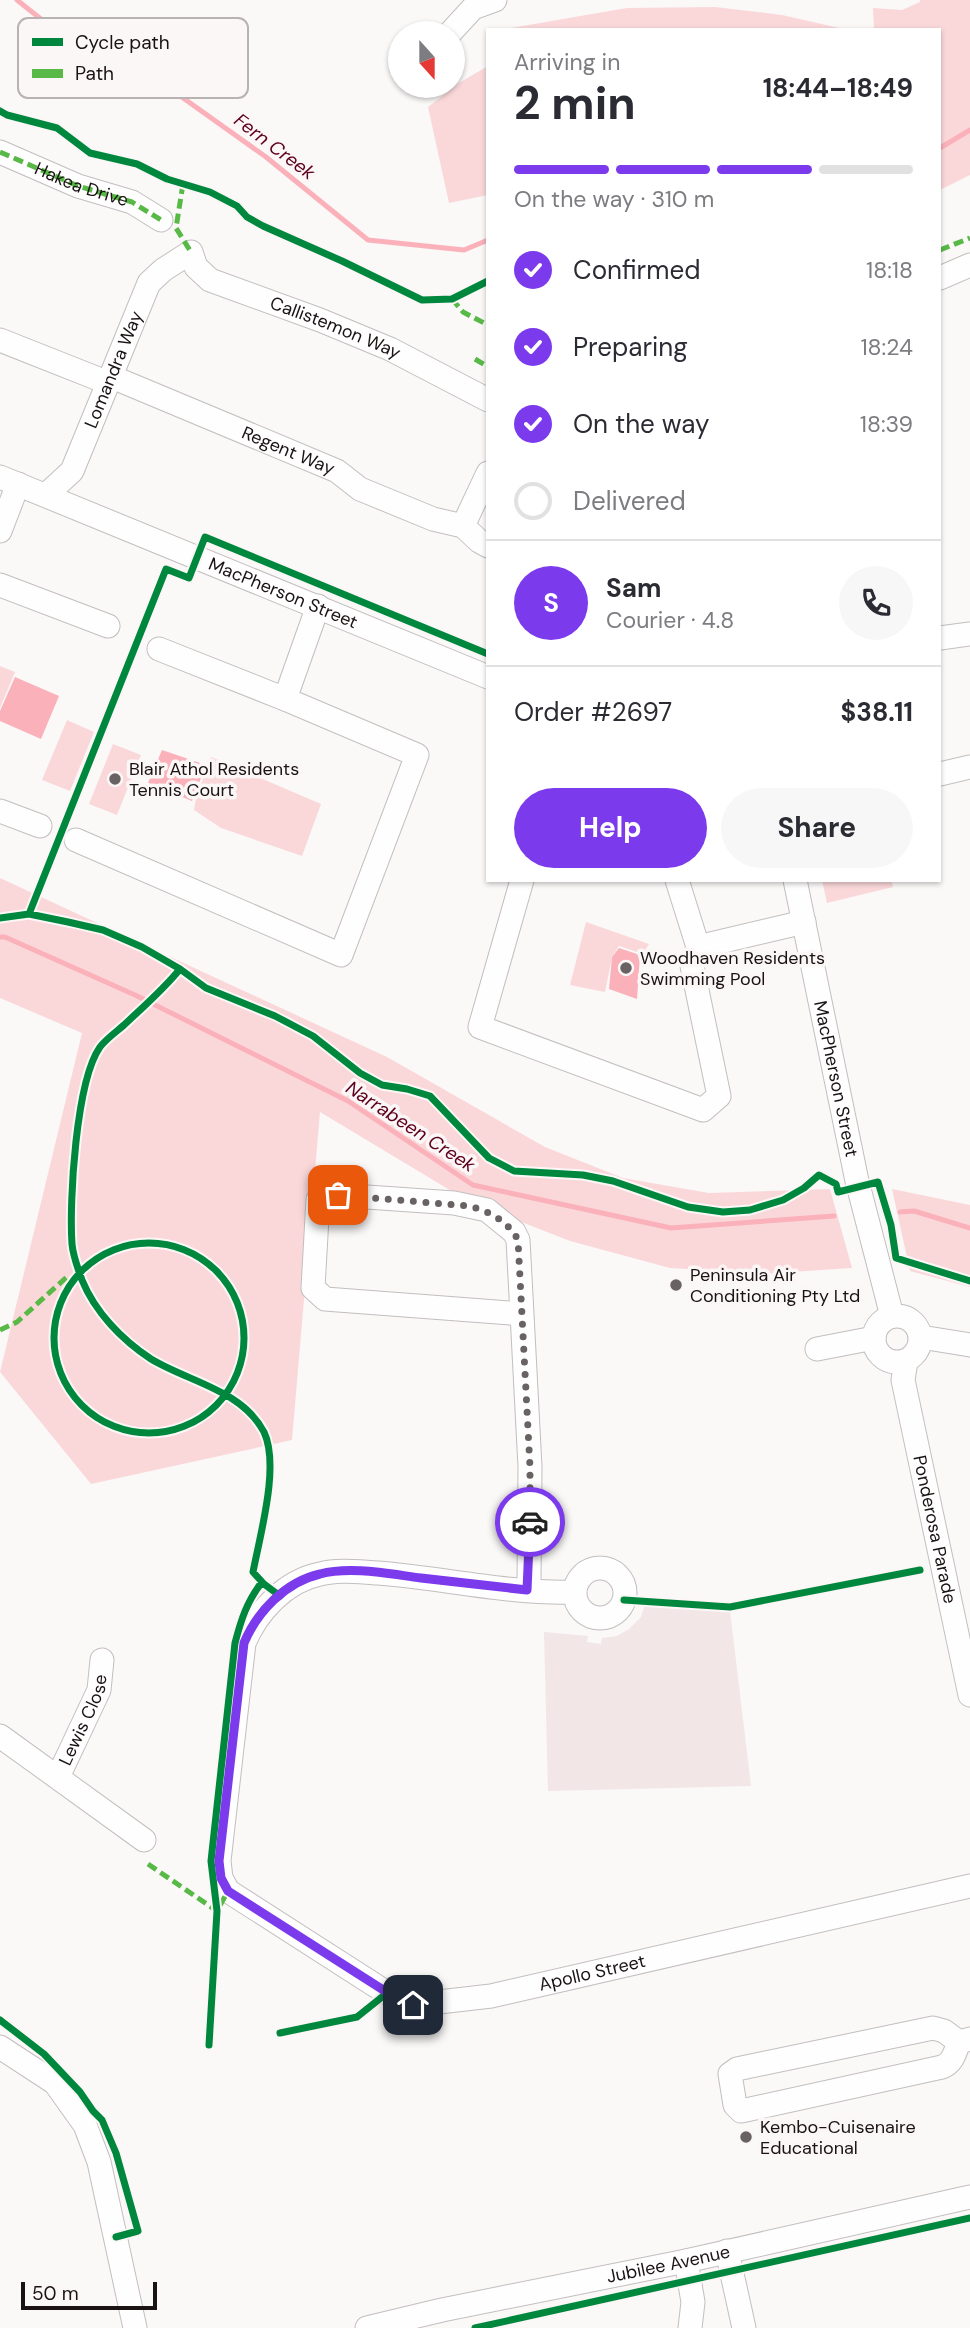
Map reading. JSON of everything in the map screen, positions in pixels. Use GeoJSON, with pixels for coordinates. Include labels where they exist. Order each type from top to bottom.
{"type":"FeatureCollection","features":[{"type":"Feature","properties":{"kind":"street"},"geometry":{"type":"LineString","coordinates":[[461,21],[473,8],[495,0]]}},
{"type":"Feature","properties":{"kind":"street","name":"Hakea Drive"},"geometry":{"type":"LineString","coordinates":[[0,152],[78,186],[132,202],[161,220]]}},
{"type":"Feature","properties":{"kind":"street","name":"Lomandra Way"},"geometry":{"type":"LineString","coordinates":[[46,495],[72,471],[104,377],[149,283],[163,270],[191,253]]}},
{"type":"Feature","properties":{"kind":"street","name":"Callistemon Way"},"geometry":{"type":"LineString","coordinates":[[191,253],[195,267],[210,280],[390,349],[486,399]]}},
{"type":"Feature","properties":{"kind":"street"},"geometry":{"type":"LineString","coordinates":[[941,278],[970,265]]}},
{"type":"Feature","properties":{"kind":"street"},"geometry":{"type":"LineString","coordinates":[[0,340],[104,377]]}},
{"type":"Feature","properties":{"kind":"street","name":"Regent Way"},"geometry":{"type":"LineString","coordinates":[[104,377],[337,471],[360,489],[432,519],[463,526]]}},
{"type":"Feature","properties":{"kind":"street"},"geometry":{"type":"LineString","coordinates":[[486,476],[463,526],[486,545]]}},
{"type":"Feature","properties":{"kind":"street"},"geometry":{"type":"LineString","coordinates":[[0,531],[9,480]]}},
{"type":"Feature","properties":{"kind":"street","name":"MacPherson Street"},"geometry":{"type":"LineString","coordinates":[[9,480],[486,676]]}},
{"type":"Feature","properties":{"kind":"street"},"geometry":{"type":"LineString","coordinates":[[0,584],[108,626]]}},
{"type":"Feature","properties":{"kind":"street"},"geometry":{"type":"LineString","coordinates":[[285,699],[318,606]]}},
{"type":"Feature","properties":{"kind":"street"},"geometry":{"type":"LineString","coordinates":[[941,638],[970,634]]}},
{"type":"Feature","properties":{"kind":"street"},"geometry":{"type":"LineString","coordinates":[[76,840],[341,955],[417,755],[159,649]]}},
{"type":"Feature","properties":{"kind":"street"},"geometry":{"type":"LineString","coordinates":[[941,774],[970,767]]}},
{"type":"Feature","properties":{"kind":"street"},"geometry":{"type":"LineString","coordinates":[[0,811],[40,825]]}},
{"type":"Feature","properties":{"kind":"street"},"geometry":{"type":"LineString","coordinates":[[521,882],[480,1027],[703,1110],[719,1096],[692,966],[698,947],[678,882]]}},
{"type":"Feature","properties":{"kind":"street","name":"MacPherson Street"},"geometry":{"type":"LineString","coordinates":[[795,882],[857,1181],[892,1316]]}},
{"type":"Feature","properties":{"kind":"street"},"geometry":{"type":"LineString","coordinates":[[698,947],[804,922]]}},
{"type":"Feature","properties":{"kind":"street"},"geometry":{"type":"LineString","coordinates":[[522,1314],[325,1299],[313,1288],[318,1200],[324,1196],[338,1195],[454,1203],[487,1210],[514,1232],[518,1240],[522,1314],[530,1467],[527,1590],[575,1592]]}},
{"type":"Feature","properties":{"kind":"street"},"geometry":{"type":"LineString","coordinates":[[892,1316],[908,1318],[919,1329],[921,1337],[917,1351],[906,1361],[891,1361],[878,1352],[874,1338],[879,1324],[892,1316]]}},
{"type":"Feature","properties":{"kind":"street"},"geometry":{"type":"LineString","coordinates":[[921,1337],[970,1345]]}},
{"type":"Feature","properties":{"kind":"street"},"geometry":{"type":"LineString","coordinates":[[817,1349],[874,1338]]}},
{"type":"Feature","properties":{"kind":"street","name":"Ponderosa Parade"},"geometry":{"type":"LineString","coordinates":[[906,1361],[903,1380],[970,1695]]}},
{"type":"Feature","properties":{"kind":"street","name":"Apollo Street"},"geometry":{"type":"LineString","coordinates":[[527,1590],[393,1574],[342,1571],[319,1574],[298,1582],[265,1608],[253,1622],[244,1643],[219,1861],[221,1878],[228,1891],[387,1993],[413,2005],[491,1996],[970,1886]]}},
{"type":"Feature","properties":{"kind":"street","name":"Lewis Close"},"geometry":{"type":"LineString","coordinates":[[58,1777],[99,1690],[102,1660]]}},
{"type":"Feature","properties":{"kind":"street"},"geometry":{"type":"LineString","coordinates":[[0,1736],[144,1840]]}},
{"type":"Feature","properties":{"kind":"street"},"geometry":{"type":"LineString","coordinates":[[933,2028],[964,2040],[948,2065],[942,2067],[746,2110],[735,2105],[730,2074],[737,2069],[933,2028]]}},
{"type":"Feature","properties":{"kind":"street"},"geometry":{"type":"LineString","coordinates":[[0,2048],[55,2083],[85,2125],[99,2162],[135,2328]]}},
{"type":"Feature","properties":{"kind":"street","name":"Jubilee Avenue"},"geometry":{"type":"LineString","coordinates":[[367,2328],[442,2310],[686,2261],[970,2197]]}},
{"type":"Feature","properties":{"kind":"street"},"geometry":{"type":"LineString","coordinates":[[727,2251],[744,2328]]}},
{"type":"Feature","properties":{"kind":"street"},"geometry":{"type":"LineString","coordinates":[[686,2261],[693,2302],[690,2328]]}},
{"type":"Feature","properties":{"kind":"shaded area"},"geometry":{"type":"Polygon","coordinates":[[[970,0],[970,175],[941,190],[941,28],[874,28],[873,8],[902,10],[920,2],[970,0]]]}},
{"type":"Feature","properties":{"kind":"shaded area"},"geometry":{"type":"Polygon","coordinates":[[[715,7],[782,15],[839,28],[512,28],[627,8],[715,7]]]}},
{"type":"Feature","properties":{"kind":"shaded area"},"geometry":{"type":"Polygon","coordinates":[[[486,67],[486,195],[449,203],[428,107],[440,98],[466,98],[466,79],[486,67]]]}},
{"type":"Feature","properties":{"kind":"shaded area"},"geometry":{"type":"Polygon","coordinates":[[[0,666],[15,672],[0,708],[0,666]]]}},
{"type":"Feature","properties":{"kind":"shaded area"},"geometry":{"type":"Polygon","coordinates":[[[15,677],[59,696],[41,739],[0,721],[0,711],[15,677]]]}},
{"type":"Feature","properties":{"kind":"shaded area"},"geometry":{"type":"Polygon","coordinates":[[[67,720],[94,732],[70,791],[42,780],[67,720]]]}},
{"type":"Feature","properties":{"kind":"shaded area","name":"Blair Athol Residents Tennis Court"},"geometry":{"type":"Polygon","coordinates":[[[113,744],[141,755],[117,815],[89,804],[113,744]]]}},
{"type":"Feature","properties":{"kind":"shaded area"},"geometry":{"type":"Polygon","coordinates":[[[162,750],[206,765],[192,801],[148,783],[162,750]]]}},
{"type":"Feature","properties":{"kind":"shaded area"},"geometry":{"type":"Polygon","coordinates":[[[211,757],[321,804],[302,856],[221,828],[194,810],[211,757]]]}},
{"type":"Feature","properties":{"kind":"shaded area"},"geometry":{"type":"Polygon","coordinates":[[[0,878],[387,1057],[545,1147],[623,1178],[709,1193],[830,1189],[852,1268],[761,1274],[670,1268],[570,1241],[468,1201],[320,1112],[292,1440],[91,1484],[0,1372],[82,1033],[0,998],[0,878]]]}},
{"type":"Feature","properties":{"kind":"shaded area"},"geometry":{"type":"Polygon","coordinates":[[[822,882],[892,882],[893,887],[827,903],[822,882]]]}},
{"type":"Feature","properties":{"kind":"shaded area"},"geometry":{"type":"Polygon","coordinates":[[[586,922],[649,944],[643,954],[619,946],[612,957],[605,992],[570,985],[586,922]]]}},
{"type":"Feature","properties":{"kind":"shaded area","name":"Woodhaven Residents Swimming Pool"},"geometry":{"type":"Polygon","coordinates":[[[619,948],[640,955],[637,999],[609,989],[612,957],[619,948]]]}},
{"type":"Feature","properties":{"kind":"shaded area"},"geometry":{"type":"Polygon","coordinates":[[[892,1189],[970,1205],[970,1287],[910,1271],[892,1189]]]}},
{"type":"Feature","properties":{"kind":"shaded area"},"geometry":{"type":"Polygon","coordinates":[[[645,1604],[730,1611],[751,1786],[548,1791],[544,1632],[588,1636],[587,1642],[601,1644],[602,1638],[617,1636],[629,1629],[641,1617],[645,1604]]]}},
{"type":"Feature","properties":{"kind":"waterway","name":"Fern Creek"},"geometry":{"type":"LineString","coordinates":[[17,0],[40,18]]}},
{"type":"Feature","properties":{"kind":"waterway","name":"Fern Creek"},"geometry":{"type":"LineString","coordinates":[[183,98],[266,157],[368,240],[464,250],[486,241]]}},
{"type":"Feature","properties":{"kind":"waterway","name":"Fern Creek"},"geometry":{"type":"LineString","coordinates":[[941,147],[970,130]]}},
{"type":"Feature","properties":{"kind":"waterway","name":"Narrabeen Creek"},"geometry":{"type":"LineString","coordinates":[[0,937],[135,995],[348,1101],[473,1185],[671,1228],[834,1216]]}},
{"type":"Feature","properties":{"kind":"waterway","name":"Narrabeen Creek"},"geometry":{"type":"LineString","coordinates":[[900,1212],[914,1211],[970,1228]]}},
{"type":"Feature","properties":{"kind":"marked path"},"geometry":{"type":"LineString","coordinates":[[0,152],[78,186],[132,202],[161,220]]}},
{"type":"Feature","properties":{"kind":"marked path"},"geometry":{"type":"LineString","coordinates":[[183,184],[176,228],[191,252]]}},
{"type":"Feature","properties":{"kind":"marked path"},"geometry":{"type":"LineString","coordinates":[[941,250],[970,238]]}},
{"type":"Feature","properties":{"kind":"marked path"},"geometry":{"type":"LineString","coordinates":[[452,299],[463,312],[486,324]]}},
{"type":"Feature","properties":{"kind":"marked path"},"geometry":{"type":"LineString","coordinates":[[475,359],[486,366]]}},
{"type":"Feature","properties":{"kind":"marked path"},"geometry":{"type":"LineString","coordinates":[[0,1330],[17,1322],[69,1275]]}},
{"type":"Feature","properties":{"kind":"marked path"},"geometry":{"type":"LineString","coordinates":[[148,1864],[217,1911],[228,1891]]}},
{"type":"Feature","properties":{"kind":"cycle path"},"geometry":{"type":"LineString","coordinates":[[0,111],[57,128],[90,153],[137,164],[167,179],[210,192],[237,206],[247,217],[263,226],[422,300],[452,299],[486,282]]}},
{"type":"Feature","properties":{"kind":"cycle path"},"geometry":{"type":"LineString","coordinates":[[29,914],[166,569],[189,578],[205,537],[486,653]]}},
{"type":"Feature","properties":{"kind":"cycle path"},"geometry":{"type":"LineString","coordinates":[[0,918],[29,914],[103,930],[142,947],[206,988],[275,1016],[313,1036],[360,1073],[382,1085],[430,1096],[489,1158],[514,1171],[583,1175],[613,1181],[688,1207],[723,1212],[750,1210],[783,1200],[804,1188],[819,1175],[836,1184],[838,1192],[878,1182],[891,1225],[896,1258],[970,1281]]}},
{"type":"Feature","properties":{"kind":"cycle path"},"geometry":{"type":"LineString","coordinates":[[180,969],[153,998],[102,1044],[92,1064],[85,1086],[76,1142],[71,1225],[73,1249],[79,1271],[94,1303],[120,1334],[151,1359],[229,1397],[242,1406],[264,1432],[270,1463],[269,1481],[253,1572],[280,1596]]}},
{"type":"Feature","properties":{"kind":"cycle path"},"geometry":{"type":"LineString","coordinates":[[149,1243],[168,1244],[186,1250],[216,1271],[237,1301],[243,1319],[244,1338],[243,1357],[237,1375],[216,1405],[186,1426],[168,1432],[149,1433],[130,1432],[112,1426],[82,1405],[61,1375],[55,1357],[54,1338],[55,1319],[61,1301],[82,1271],[112,1250],[130,1244],[149,1243]]}},
{"type":"Feature","properties":{"kind":"cycle path"},"geometry":{"type":"LineString","coordinates":[[624,1600],[730,1607],[920,1570]]}},
{"type":"Feature","properties":{"kind":"cycle path"},"geometry":{"type":"LineString","coordinates":[[209,2045],[217,1911],[211,1861],[235,1643],[245,1611],[262,1582]]}},
{"type":"Feature","properties":{"kind":"cycle path"},"geometry":{"type":"LineString","coordinates":[[280,2033],[357,2017],[387,1993]]}},
{"type":"Feature","properties":{"kind":"cycle path"},"geometry":{"type":"LineString","coordinates":[[0,2020],[44,2054],[102,2120],[116,2153],[138,2231],[116,2237]]}},
{"type":"Feature","properties":{"kind":"cycle path"},"geometry":{"type":"LineString","coordinates":[[475,2328],[970,2218]]}},
{"type":"Feature","properties":{"kind":"way so far"},"geometry":{"type":"LineString","coordinates":[[338,1195],[469,1206],[487,1210],[514,1232],[518,1240],[530,1467],[530,1522]]}},
{"type":"Feature","properties":{"kind":"place","name":"Blair Athol Residents Tennis Court"},"geometry":{"type":"Point","coordinates":[115,779]}},
{"type":"Feature","properties":{"kind":"place","name":"Woodhaven Residents Swimming Pool"},"geometry":{"type":"Point","coordinates":[626,968]}},
{"type":"Feature","properties":{"kind":"place","name":"Peninsula Air Conditioning Pty Ltd"},"geometry":{"type":"Point","coordinates":[676,1285]}},
{"type":"Feature","properties":{"kind":"place","name":"Kembo-Cuisenaire Educational"},"geometry":{"type":"Point","coordinates":[746,2137]}},
{"type":"Feature","properties":{"kind":"route"},"geometry":{"type":"LineString","coordinates":[[413,2005],[399,2000],[228,1891],[221,1878],[219,1861],[244,1643],[253,1622],[265,1608],[298,1582],[319,1574],[342,1571],[393,1574],[527,1590],[530,1522]]}}]}
